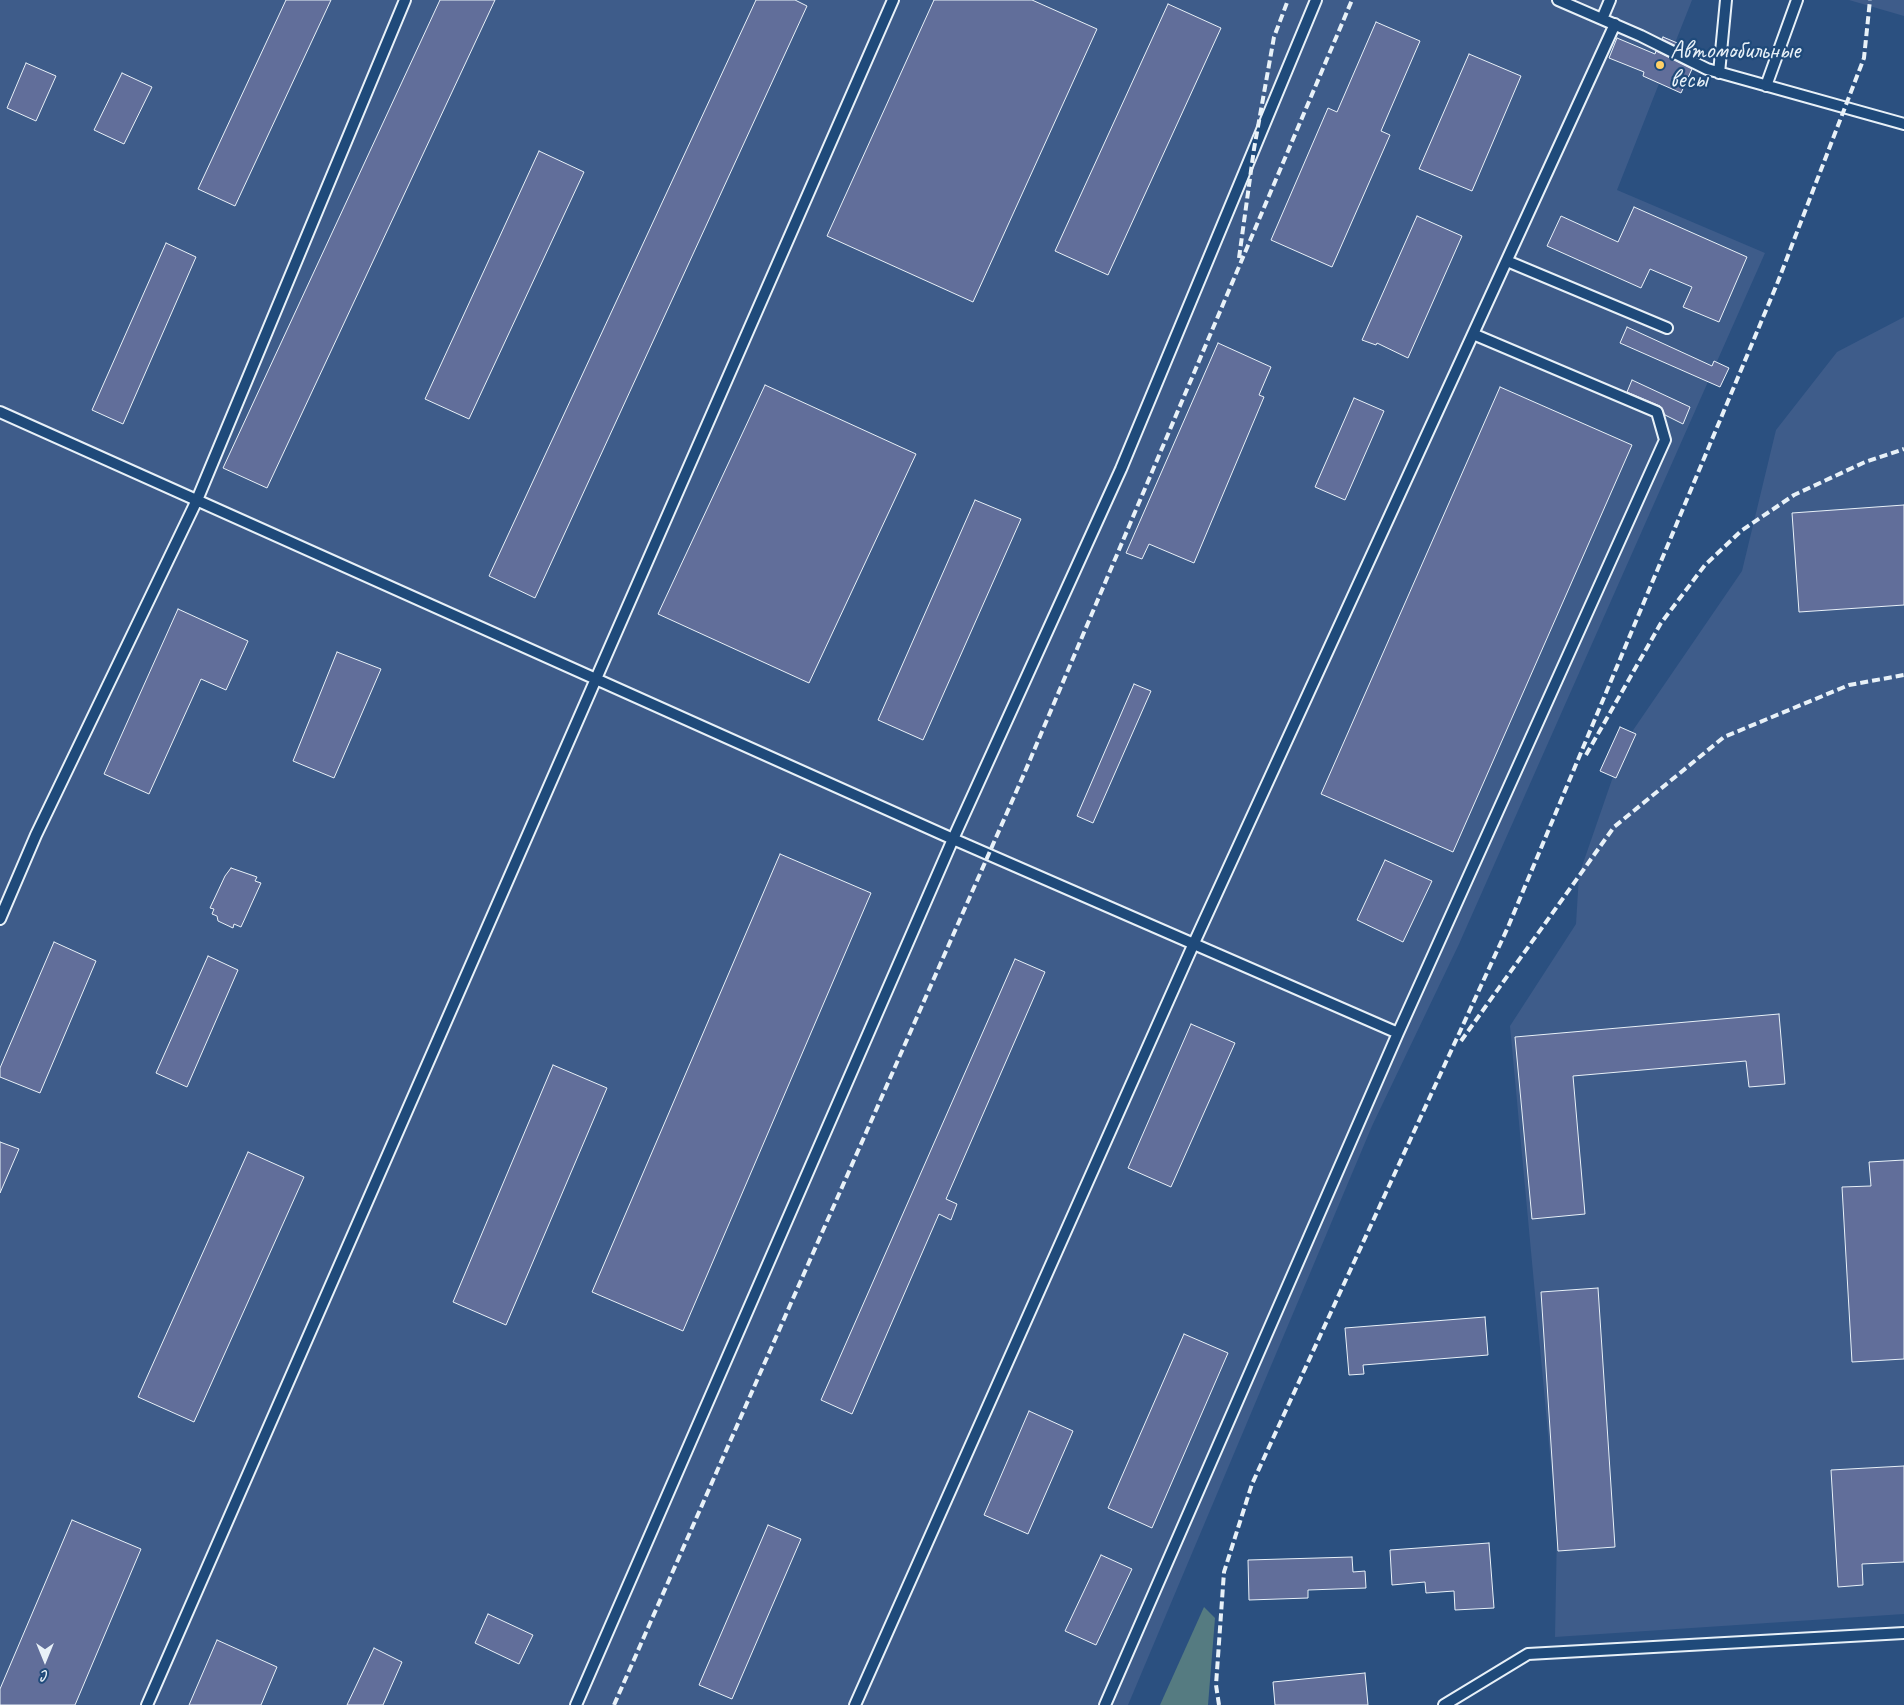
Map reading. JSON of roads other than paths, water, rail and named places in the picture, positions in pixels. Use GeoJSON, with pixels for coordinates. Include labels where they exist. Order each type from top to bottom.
{"type":"FeatureCollection","features":[{"type":"Feature","properties":{"kind":"lane"},"geometry":{"type":"LineString","coordinates":[[0,919],[36,835],[197,500],[405,0]]}},
{"type":"Feature","properties":{"kind":"lane"},"geometry":{"type":"LineString","coordinates":[[147,1705],[893,0]]}},
{"type":"Feature","properties":{"kind":"lane"},"geometry":{"type":"LineString","coordinates":[[576,1705],[953,839],[1121,469],[1316,0]]}},
{"type":"Feature","properties":{"kind":"lane"},"geometry":{"type":"LineString","coordinates":[[1558,0],[1615,24],[1707,69],[1904,124]]}},
{"type":"Feature","properties":{"kind":"lane"},"geometry":{"type":"LineString","coordinates":[[1602,19],[1610,0]]}},
{"type":"Feature","properties":{"kind":"lane"},"geometry":{"type":"LineString","coordinates":[[1719,73],[1726,0]]}},
{"type":"Feature","properties":{"kind":"lane"},"geometry":{"type":"LineString","coordinates":[[1766,86],[1796,0]]}},
{"type":"Feature","properties":{"kind":"lane"},"geometry":{"type":"LineString","coordinates":[[855,1705],[1194,943],[1615,24]]}},
{"type":"Feature","properties":{"kind":"lane"},"geometry":{"type":"LineString","coordinates":[[1507,261],[1667,328]]}},
{"type":"Feature","properties":{"kind":"lane"},"geometry":{"type":"LineString","coordinates":[[1105,1705],[1398,1033],[1665,440],[1658,412],[1473,334]]}},
{"type":"Feature","properties":{"kind":"lane"},"geometry":{"type":"LineString","coordinates":[[0,412],[953,839],[1398,1033]]}},
{"type":"Feature","properties":{"kind":"lane"},"geometry":{"type":"LineString","coordinates":[[1444,1705],[1528,1654],[1904,1633]]}},
{"type":"Feature","properties":{"kind":"railway"},"geometry":{"type":"LineString","coordinates":[[1239,258],[1254,149],[1274,37],[1288,0]]}},
{"type":"Feature","properties":{"kind":"railway"},"geometry":{"type":"LineString","coordinates":[[614,1705],[1024,774],[1352,0]]}},
{"type":"Feature","properties":{"kind":"railway"},"geometry":{"type":"LineString","coordinates":[[1219,1705],[1216,1685],[1224,1572],[1252,1484],[1508,927],[1777,284],[1864,58],[1870,0]]}},
{"type":"Feature","properties":{"kind":"railway"},"geometry":{"type":"LineString","coordinates":[[1586,755],[1661,623],[1705,565],[1741,531],[1794,495],[1865,462],[1904,449]]}},
{"type":"Feature","properties":{"kind":"railway"},"geometry":{"type":"LineString","coordinates":[[1461,1041],[1614,827],[1724,737],[1849,685],[1904,675]]}},
{"type":"Feature","properties":{"kind":"place","name":"Автомобильные весы"},"geometry":{"type":"Point","coordinates":[1660,65]}}]}
